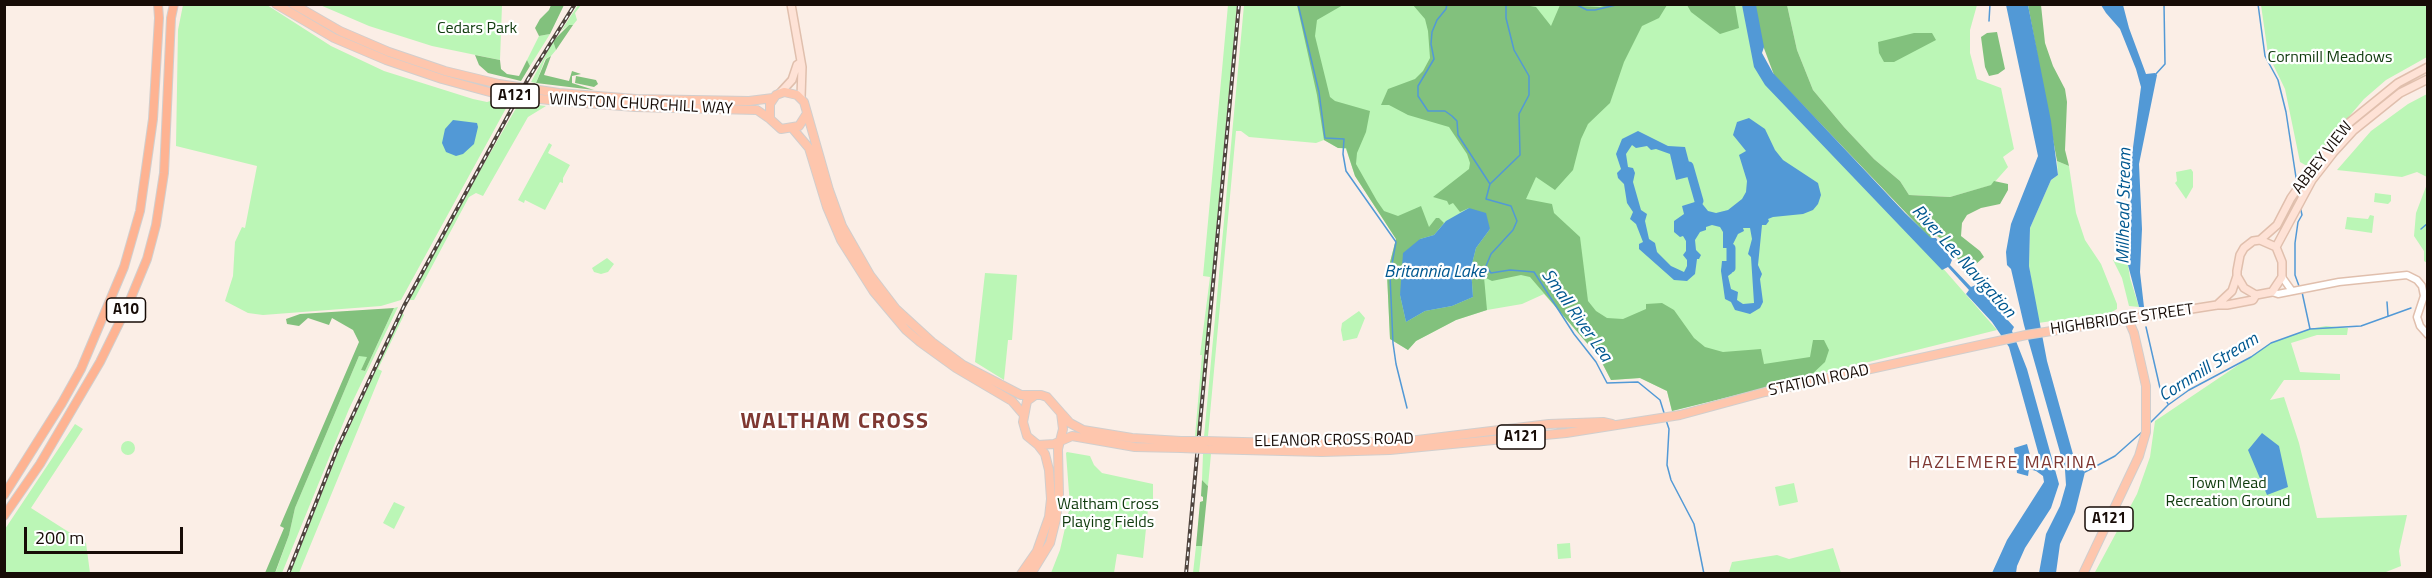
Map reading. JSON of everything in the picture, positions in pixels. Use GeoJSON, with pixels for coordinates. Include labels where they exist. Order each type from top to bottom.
{"type":"FeatureCollection","features":[{"type":"Feature","properties":{"kind":"highway","name":"A10"},"geometry":{"type":"LineString","coordinates":[[4,495],[81,369],[113,298],[124,267],[140,211],[153,119],[158,4]]}},
{"type":"Feature","properties":{"kind":"highway","name":"A10"},"geometry":{"type":"LineString","coordinates":[[4,516],[40,464],[100,362],[128,305],[147,259],[156,225],[164,173],[171,18],[174,4]]}},
{"type":"Feature","properties":{"kind":"main road","name":"WINSTON CHURCHILL WAY"},"geometry":{"type":"LineString","coordinates":[[276,4],[334,38],[386,60],[497,94],[558,102],[635,107],[757,110],[770,119]]}},
{"type":"Feature","properties":{"kind":"main road","name":"WINSTON CHURCHILL WAY"},"geometry":{"type":"LineString","coordinates":[[293,4],[340,31],[389,52],[499,84],[559,93],[636,99],[749,102],[776,95]]}},
{"type":"Feature","properties":{"kind":"main road"},"geometry":{"type":"LineString","coordinates":[[791,4],[800,63],[801,98],[842,226],[870,275],[896,309],[932,342],[963,365],[1024,396],[1047,398],[1060,413],[1063,429],[1059,441],[1059,495],[1056,519],[1050,543],[1031,573]]}},
{"type":"Feature","properties":{"kind":"main road"},"geometry":{"type":"LineString","coordinates":[[800,63],[797,65],[792,80],[776,95],[769,107],[770,119],[781,129],[793,129],[802,123],[806,115]]}},
{"type":"Feature","properties":{"kind":"main road","name":"ABBEY VIEW"},"geometry":{"type":"LineString","coordinates":[[2260,240],[2277,225],[2291,198],[2350,122],[2398,83],[2427,67]]}},
{"type":"Feature","properties":{"kind":"main road","name":"ABBEY VIEW"},"geometry":{"type":"LineString","coordinates":[[2276,247],[2304,194],[2333,153],[2354,130],[2400,93],[2427,79]]}},
{"type":"Feature","properties":{"kind":"main road"},"geometry":{"type":"LineString","coordinates":[[776,95],[793,93],[801,98]]}},
{"type":"Feature","properties":{"kind":"main road"},"geometry":{"type":"LineString","coordinates":[[793,129],[809,148],[827,207],[841,240],[874,292],[906,330],[920,342],[956,368],[1012,401],[1024,415]]}},
{"type":"Feature","properties":{"kind":"main road"},"geometry":{"type":"LineString","coordinates":[[2260,240],[2276,247],[2282,262],[2282,277],[2272,292],[2256,295],[2244,288],[2237,276],[2240,255],[2249,244],[2260,240]]}},
{"type":"Feature","properties":{"kind":"main road","name":"HIGHBRIDGE STREET"},"geometry":{"type":"LineString","coordinates":[[2217,305],[2232,291],[2237,276]]}},
{"type":"Feature","properties":{"kind":"main road","name":"HIGHBRIDGE STREET"},"geometry":{"type":"LineString","coordinates":[[1978,346],[2045,331],[2227,305],[2253,300],[2256,295]]}},
{"type":"Feature","properties":{"kind":"main road","name":"A121"},"geometry":{"type":"LineString","coordinates":[[2082,573],[2135,464],[2146,432],[2147,400],[2141,360],[2128,319]]}},
{"type":"Feature","properties":{"kind":"main road","name":"STATION ROAD"},"geometry":{"type":"LineString","coordinates":[[1661,418],[1765,392],[1978,346]]}},
{"type":"Feature","properties":{"kind":"main road"},"geometry":{"type":"LineString","coordinates":[[1034,396],[1027,401],[1024,415],[1026,434],[1038,445],[1048,446],[1059,441]]}},
{"type":"Feature","properties":{"kind":"main road","name":"ELEANOR CROSS ROAD"},"geometry":{"type":"LineString","coordinates":[[1060,413],[1070,423],[1083,430],[1181,445]]}},
{"type":"Feature","properties":{"kind":"main road","name":"ELEANOR CROSS ROAD"},"geometry":{"type":"LineString","coordinates":[[1059,441],[1075,436],[1131,446],[1205,445],[1322,452],[1429,448],[1506,438],[1566,434],[1603,428],[1613,424],[1661,418]]}},
{"type":"Feature","properties":{"kind":"main road"},"geometry":{"type":"LineString","coordinates":[[1021,573],[1037,550],[1045,530],[1051,499],[1047,460],[1038,445]]}},
{"type":"Feature","properties":{"kind":"street"},"geometry":{"type":"LineString","coordinates":[[2272,292],[2278,294],[2401,274],[2410,276],[2422,286],[2424,296],[2417,316],[2420,326],[2427,335]]}},
{"type":"Feature","properties":{"kind":"street"},"geometry":{"type":"LineString","coordinates":[[2282,277],[2292,291]]}},
{"type":"Feature","properties":{"kind":"green space"},"geometry":{"type":"Polygon","coordinates":[[[1612,4],[1667,5],[1659,18],[1642,26],[1624,62],[1610,103],[1588,124],[1581,139],[1573,170],[1555,190],[1536,177],[1526,199],[1552,204],[1554,213],[1580,237],[1588,301],[1596,311],[1607,318],[1623,319],[1646,309],[1646,304],[1662,303],[1674,310],[1694,338],[1705,347],[1723,352],[1761,349],[1764,364],[1810,357],[1813,340],[1824,340],[1829,350],[1825,362],[1809,377],[1672,411],[1667,391],[1640,378],[1611,380],[1599,357],[1530,277],[1521,275],[1492,281],[1484,277],[1487,310],[1456,320],[1416,341],[1408,350],[1390,339],[1387,274],[1396,239],[1355,176],[1346,148],[1338,148],[1324,140],[1317,95],[1297,5],[1343,5],[1317,20],[1315,36],[1330,97],[1335,101],[1370,111],[1366,132],[1357,153],[1356,164],[1377,201],[1384,211],[1398,216],[1421,206],[1429,227],[1436,218],[1444,223],[1434,235],[1420,239],[1400,295],[1406,322],[1425,311],[1452,306],[1473,297],[1471,268],[1476,248],[1490,229],[1469,208],[1460,212],[1453,203],[1449,205],[1447,201],[1433,197],[1469,169],[1467,154],[1449,127],[1408,115],[1389,105],[1381,105],[1388,89],[1415,79],[1423,71],[1430,58],[1425,19],[1413,5],[1524,5],[1536,7],[1551,26],[1560,5],[1600,7],[1612,4]]]}},
{"type":"Feature","properties":{"kind":"green space"},"geometry":{"type":"Polygon","coordinates":[[[183,5],[267,5],[331,46],[384,71],[473,99],[487,102],[497,99],[510,101],[401,300],[381,306],[263,315],[248,313],[225,301],[233,276],[235,242],[242,227],[245,228],[257,166],[176,146],[178,30],[183,5]]]}},
{"type":"Feature","properties":{"kind":"green space","name":"Cedars Park"},"geometry":{"type":"Polygon","coordinates":[[[320,5],[502,5],[500,60],[432,46],[369,26],[320,5]]]}},
{"type":"Feature","properties":{"kind":"green space"},"geometry":{"type":"Polygon","coordinates":[[[551,5],[564,5],[550,34],[539,36],[535,28],[551,5]]]}},
{"type":"Feature","properties":{"kind":"green space"},"geometry":{"type":"Polygon","coordinates":[[[578,5],[581,5],[575,13],[577,20],[573,25],[561,31],[578,5]]]}},
{"type":"Feature","properties":{"kind":"green space"},"geometry":{"type":"Polygon","coordinates":[[[1228,5],[1237,5],[1197,437],[1195,436],[1202,355],[1200,355],[1210,277],[1203,276],[1228,5]]]}},
{"type":"Feature","properties":{"kind":"green space"},"geometry":{"type":"Polygon","coordinates":[[[1244,5],[1744,5],[1751,49],[1997,330],[1672,411],[1667,391],[1640,378],[1611,380],[1599,357],[1544,294],[1522,304],[1487,310],[1456,320],[1416,341],[1408,350],[1390,339],[1387,274],[1396,239],[1355,176],[1346,149],[1338,148],[1324,140],[1316,143],[1249,137],[1241,131],[1236,131],[1208,436],[1204,437],[1244,5]]]}},
{"type":"Feature","properties":{"kind":"green space"},"geometry":{"type":"Polygon","coordinates":[[[1687,5],[1735,5],[1739,28],[1720,34],[1691,12],[1687,5]]]}},
{"type":"Feature","properties":{"kind":"green space"},"geometry":{"type":"Polygon","coordinates":[[[1755,5],[1787,5],[1797,50],[1813,90],[1874,159],[1900,181],[1909,195],[1950,197],[1991,185],[1994,181],[2008,184],[2008,190],[2000,204],[1981,208],[1967,215],[1962,223],[1961,236],[1984,257],[1967,272],[1946,242],[1937,236],[1930,238],[1774,75],[1759,35],[1755,5]]]}},
{"type":"Feature","properties":{"kind":"green space"},"geometry":{"type":"Polygon","coordinates":[[[1787,5],[1977,5],[1970,30],[1970,53],[1977,79],[2001,88],[2014,149],[2003,157],[2008,167],[1992,185],[1950,197],[1909,195],[1900,181],[1874,159],[1813,90],[1797,50],[1787,5]]]}},
{"type":"Feature","properties":{"kind":"green space"},"geometry":{"type":"Polygon","coordinates":[[[2028,5],[2041,5],[2045,43],[2053,66],[2065,89],[2067,102],[2065,150],[2069,166],[2057,161],[2028,5]]]}},
{"type":"Feature","properties":{"kind":"green space","name":"Cornmill Meadows"},"geometry":{"type":"Polygon","coordinates":[[[2261,5],[2427,5],[2427,57],[2386,80],[2364,99],[2307,166],[2300,162],[2285,89],[2268,54],[2261,5]]]}},
{"type":"Feature","properties":{"kind":"green space"},"geometry":{"type":"Polygon","coordinates":[[[569,25],[573,25],[556,50],[553,41],[569,25]]]}},
{"type":"Feature","properties":{"kind":"green space"},"geometry":{"type":"Polygon","coordinates":[[[1997,32],[2005,69],[1989,76],[1985,67],[1981,37],[1987,33],[1997,32]]]}},
{"type":"Feature","properties":{"kind":"green space"},"geometry":{"type":"Polygon","coordinates":[[[1914,33],[1932,33],[1936,40],[1894,62],[1884,62],[1879,53],[1878,42],[1914,33]]]}},
{"type":"Feature","properties":{"kind":"green space"},"geometry":{"type":"Polygon","coordinates":[[[550,34],[530,66],[527,60],[539,36],[550,34]]]}},
{"type":"Feature","properties":{"kind":"green space"},"geometry":{"type":"Polygon","coordinates":[[[553,41],[556,50],[545,59],[536,83],[531,82],[553,41]]]}},
{"type":"Feature","properties":{"kind":"green space"},"geometry":{"type":"Polygon","coordinates":[[[475,55],[500,60],[501,69],[507,74],[519,76],[527,60],[530,66],[521,81],[488,73],[479,65],[475,55]]]}},
{"type":"Feature","properties":{"kind":"green space"},"geometry":{"type":"Polygon","coordinates":[[[551,56],[544,75],[569,81],[572,71],[581,74],[572,76],[572,83],[594,90],[536,83],[546,59],[551,56]]]}},
{"type":"Feature","properties":{"kind":"green space"},"geometry":{"type":"Polygon","coordinates":[[[576,76],[596,80],[598,84],[594,87],[575,83],[576,76]]]}},
{"type":"Feature","properties":{"kind":"green space"},"geometry":{"type":"Polygon","coordinates":[[[2427,94],[2427,177],[2417,172],[2402,177],[2337,170],[2371,131],[2408,104],[2427,94]]]}},
{"type":"Feature","properties":{"kind":"green space"},"geometry":{"type":"Polygon","coordinates":[[[519,103],[546,106],[528,117],[483,196],[476,193],[469,197],[414,300],[409,300],[443,235],[519,103]]]}},
{"type":"Feature","properties":{"kind":"green space"},"geometry":{"type":"Polygon","coordinates":[[[549,143],[552,145],[548,153],[570,165],[563,178],[563,183],[560,182],[545,210],[525,200],[524,203],[518,200],[549,143]]]}},
{"type":"Feature","properties":{"kind":"green space"},"geometry":{"type":"Polygon","coordinates":[[[2057,161],[2069,166],[2076,213],[2085,240],[2101,264],[2117,309],[2110,313],[2038,323],[2029,266],[2030,228],[2051,180],[2058,175],[2057,161]]]}},
{"type":"Feature","properties":{"kind":"green space"},"geometry":{"type":"Polygon","coordinates":[[[2191,169],[2193,187],[2186,199],[2175,183],[2177,181],[2176,172],[2191,169]]]}},
{"type":"Feature","properties":{"kind":"green space"},"geometry":{"type":"Polygon","coordinates":[[[2427,184],[2427,263],[2424,261],[2424,251],[2414,236],[2416,213],[2427,184]]]}},
{"type":"Feature","properties":{"kind":"green space"},"geometry":{"type":"Polygon","coordinates":[[[2375,193],[2391,195],[2391,201],[2388,204],[2374,202],[2375,193]]]}},
{"type":"Feature","properties":{"kind":"green space"},"geometry":{"type":"Polygon","coordinates":[[[2370,215],[2374,216],[2372,233],[2345,229],[2347,217],[2368,219],[2370,215]]]}},
{"type":"Feature","properties":{"kind":"green space"},"geometry":{"type":"Polygon","coordinates":[[[2130,255],[2128,265],[2130,278],[2139,307],[2129,306],[2122,278],[2113,260],[2122,260],[2130,255]]]}},
{"type":"Feature","properties":{"kind":"green space"},"geometry":{"type":"Polygon","coordinates":[[[607,258],[614,264],[608,272],[601,274],[594,272],[592,268],[607,258]]]}},
{"type":"Feature","properties":{"kind":"green space"},"geometry":{"type":"Polygon","coordinates":[[[985,273],[1017,275],[1012,340],[1008,340],[1004,380],[975,362],[985,273]]]}},
{"type":"Feature","properties":{"kind":"green space"},"geometry":{"type":"Polygon","coordinates":[[[398,307],[349,409],[282,573],[275,574],[289,535],[295,508],[359,356],[368,356],[361,370],[365,371],[394,308],[398,307]]]}},
{"type":"Feature","properties":{"kind":"green space"},"geometry":{"type":"Polygon","coordinates":[[[394,308],[365,371],[361,370],[367,357],[359,356],[295,508],[289,535],[275,573],[265,573],[284,528],[280,526],[359,342],[353,330],[332,318],[329,325],[308,318],[299,326],[287,324],[286,319],[300,314],[394,308]]]}},
{"type":"Feature","properties":{"kind":"green space"},"geometry":{"type":"Polygon","coordinates":[[[1359,311],[1365,318],[1357,338],[1343,341],[1342,323],[1359,311]]]}},
{"type":"Feature","properties":{"kind":"green space"},"geometry":{"type":"Polygon","coordinates":[[[402,313],[404,315],[378,369],[382,371],[299,573],[290,573],[339,450],[402,313]]]}},
{"type":"Feature","properties":{"kind":"green space","name":"Town Mead Recreation Ground"},"geometry":{"type":"Polygon","coordinates":[[[2326,326],[2348,328],[2347,335],[2317,335],[2291,343],[2300,372],[2340,374],[2340,380],[2284,380],[2270,400],[2284,397],[2299,443],[2317,518],[2407,515],[2399,551],[2401,566],[2381,574],[2094,574],[2137,494],[2150,457],[2155,421],[2271,343],[2310,329],[2326,326]]]}},
{"type":"Feature","properties":{"kind":"green space"},"geometry":{"type":"Polygon","coordinates":[[[75,424],[83,429],[31,508],[86,543],[90,573],[5,573],[5,529],[75,424]]]}},
{"type":"Feature","properties":{"kind":"green space"},"geometry":{"type":"Polygon","coordinates":[[[125,441],[131,441],[135,448],[131,455],[125,455],[121,451],[121,445],[125,441]]]}},
{"type":"Feature","properties":{"kind":"green space","name":"Waltham Cross Playing Fields"},"geometry":{"type":"Polygon","coordinates":[[[1067,452],[1090,456],[1094,465],[1102,473],[1153,484],[1153,499],[1149,499],[1143,558],[1117,554],[1114,573],[1051,573],[1060,550],[1070,506],[1067,452]]]}},
{"type":"Feature","properties":{"kind":"green space"},"geometry":{"type":"Polygon","coordinates":[[[1203,454],[1211,454],[1208,486],[1202,480],[1203,454]]]}},
{"type":"Feature","properties":{"kind":"green space"},"geometry":{"type":"Polygon","coordinates":[[[1202,480],[1208,486],[1202,546],[1196,546],[1200,502],[1203,501],[1202,480]]]}},
{"type":"Feature","properties":{"kind":"green space"},"geometry":{"type":"Polygon","coordinates":[[[1794,483],[1798,502],[1779,506],[1775,487],[1794,483]]]}},
{"type":"Feature","properties":{"kind":"green space"},"geometry":{"type":"Polygon","coordinates":[[[394,502],[405,507],[394,529],[383,523],[394,502]]]}},
{"type":"Feature","properties":{"kind":"green space"},"geometry":{"type":"Polygon","coordinates":[[[1570,543],[1571,558],[1558,559],[1557,544],[1570,543]]]}},
{"type":"Feature","properties":{"kind":"green space"},"geometry":{"type":"Polygon","coordinates":[[[1196,546],[1202,546],[1199,573],[1193,573],[1196,546]]]}},
{"type":"Feature","properties":{"kind":"green space"},"geometry":{"type":"Polygon","coordinates":[[[1833,548],[1841,573],[1729,572],[1732,562],[1777,555],[1789,559],[1833,548]]]}},
{"type":"Feature","properties":{"kind":"water"},"geometry":{"type":"Polygon","coordinates":[[[1742,5],[1756,5],[1764,47],[1762,53],[1773,73],[1905,213],[1931,238],[1936,238],[1952,260],[1950,265],[1971,287],[1976,285],[2014,327],[2012,331],[2027,369],[2059,484],[2051,508],[2025,548],[2016,573],[1992,573],[2007,540],[2044,482],[2043,476],[2036,471],[2029,469],[2028,476],[2017,473],[2014,448],[2027,444],[2033,466],[2043,470],[2009,347],[1992,322],[1966,294],[1969,290],[1948,267],[1942,270],[1765,85],[1754,67],[1742,5]]]}},
{"type":"Feature","properties":{"kind":"water"},"geometry":{"type":"Polygon","coordinates":[[[2006,5],[2028,5],[2051,121],[2058,175],[2051,180],[2030,228],[2029,266],[2047,361],[2076,465],[2085,472],[2075,512],[2060,544],[2056,573],[2039,573],[2046,534],[2060,506],[2066,485],[2065,470],[2024,325],[2011,269],[2007,265],[2006,252],[2011,224],[2038,156],[2006,5]]]}},
{"type":"Feature","properties":{"kind":"water"},"geometry":{"type":"Polygon","coordinates":[[[2101,5],[2123,5],[2146,74],[2155,73],[2157,75],[2139,164],[2142,229],[2140,272],[2144,307],[2139,307],[2128,265],[2131,236],[2130,170],[2141,87],[2120,29],[2101,5]]]}},
{"type":"Feature","properties":{"kind":"water"},"geometry":{"type":"Polygon","coordinates":[[[1749,118],[1765,129],[1775,150],[1783,160],[1818,183],[1821,195],[1813,210],[1803,214],[1773,217],[1768,219],[1766,225],[1762,225],[1758,265],[1762,274],[1760,279],[1763,302],[1760,308],[1750,314],[1735,310],[1731,302],[1725,299],[1721,271],[1722,261],[1730,261],[1732,273],[1728,276],[1731,289],[1738,292],[1737,300],[1743,304],[1754,303],[1751,257],[1748,254],[1752,239],[1750,228],[1743,228],[1744,231],[1738,234],[1731,248],[1723,248],[1723,232],[1720,227],[1712,225],[1706,227],[1706,230],[1700,232],[1695,240],[1696,250],[1701,255],[1697,259],[1695,274],[1687,281],[1674,280],[1639,249],[1639,244],[1643,242],[1636,224],[1630,219],[1633,212],[1627,203],[1624,184],[1618,178],[1617,173],[1621,169],[1616,154],[1622,139],[1638,131],[1668,146],[1685,147],[1690,166],[1688,177],[1676,180],[1670,154],[1656,149],[1651,150],[1647,146],[1636,148],[1632,145],[1626,154],[1628,167],[1633,168],[1635,173],[1633,182],[1641,210],[1647,214],[1645,221],[1649,239],[1655,243],[1657,252],[1671,266],[1684,272],[1687,266],[1687,260],[1683,255],[1686,251],[1686,241],[1683,236],[1680,237],[1674,232],[1674,221],[1684,214],[1682,206],[1700,201],[1708,211],[1716,213],[1728,210],[1742,199],[1746,192],[1747,181],[1739,155],[1746,151],[1733,135],[1737,122],[1749,118]]]}},
{"type":"Feature","properties":{"kind":"water"},"geometry":{"type":"Polygon","coordinates":[[[453,120],[477,123],[478,127],[474,144],[463,154],[456,156],[446,152],[442,143],[445,129],[453,120]]]}},
{"type":"Feature","properties":{"kind":"water","name":"Britannia Lake"},"geometry":{"type":"Polygon","coordinates":[[[1469,208],[1486,213],[1490,229],[1476,248],[1471,268],[1473,297],[1452,306],[1425,311],[1406,322],[1400,295],[1403,253],[1420,239],[1434,235],[1446,221],[1469,208]]]}},
{"type":"Feature","properties":{"kind":"water"},"geometry":{"type":"Polygon","coordinates":[[[2262,433],[2279,446],[2288,487],[2267,495],[2248,450],[2262,433]]]}},
{"type":"Feature","properties":{"kind":"waterway"},"geometry":{"type":"LineString","coordinates":[[1298,4],[1319,92],[1325,138],[1344,139],[1343,154],[1346,171],[1396,242],[1390,275],[1393,343],[1407,408]]}},
{"type":"Feature","properties":{"kind":"waterway"},"geometry":{"type":"LineString","coordinates":[[1447,4],[1432,32],[1431,44],[1434,59],[1418,86],[1418,96],[1428,111],[1445,111],[1457,121],[1458,135],[1490,184]]}},
{"type":"Feature","properties":{"kind":"waterway","name":"Small River Lea"},"geometry":{"type":"LineString","coordinates":[[1506,4],[1506,18],[1514,50],[1529,76],[1529,95],[1519,114],[1520,155],[1490,184],[1486,199],[1511,206],[1517,221],[1513,230],[1491,254],[1486,266],[1491,273],[1510,270],[1534,272],[1574,334],[1596,362],[1607,383],[1638,382],[1660,400],[1665,416]]}},
{"type":"Feature","properties":{"kind":"waterway","name":"Small River Lea"},"geometry":{"type":"LineString","coordinates":[[1575,4],[1587,10],[1620,4]]}},
{"type":"Feature","properties":{"kind":"waterway"},"geometry":{"type":"LineString","coordinates":[[1989,21],[1990,4]]}},
{"type":"Feature","properties":{"kind":"waterway","name":"Millhead Stream"},"geometry":{"type":"LineString","coordinates":[[2155,75],[2165,64],[2164,4]]}},
{"type":"Feature","properties":{"kind":"waterway"},"geometry":{"type":"LineString","coordinates":[[2258,4],[2265,56],[2278,80],[2286,112],[2297,184]]}},
{"type":"Feature","properties":{"kind":"waterway"},"geometry":{"type":"LineString","coordinates":[[1689,166],[1699,201]]}},
{"type":"Feature","properties":{"kind":"waterway"},"geometry":{"type":"LineString","coordinates":[[2299,286],[2295,275],[2295,243],[2298,222],[2302,215],[2300,206]]}},
{"type":"Feature","properties":{"kind":"waterway","name":"Cornmill Stream"},"geometry":{"type":"LineString","coordinates":[[2421,229],[2428,223]]}},
{"type":"Feature","properties":{"kind":"waterway"},"geometry":{"type":"LineString","coordinates":[[1726,270],[1731,268],[1731,248]]}},
{"type":"Feature","properties":{"kind":"waterway"},"geometry":{"type":"LineString","coordinates":[[2302,292],[2310,329]]}},
{"type":"Feature","properties":{"kind":"waterway","name":"Cornmill Stream"},"geometry":{"type":"LineString","coordinates":[[2387,302],[2388,316]]}},
{"type":"Feature","properties":{"kind":"waterway","name":"Cornmill Stream"},"geometry":{"type":"LineString","coordinates":[[2149,424],[2168,405],[2189,390],[2251,357],[2271,343],[2310,329],[2361,326],[2411,308]]}},
{"type":"Feature","properties":{"kind":"waterway","name":"Millhead Stream"},"geometry":{"type":"LineString","coordinates":[[2146,327],[2160,388],[2168,404]]}},
{"type":"Feature","properties":{"kind":"waterway","name":"Small River Lea"},"geometry":{"type":"LineString","coordinates":[[1666,420],[1669,429],[1667,465],[1671,480],[1694,524],[1704,574]]}},
{"type":"Feature","properties":{"kind":"waterway","name":"Cornmill Stream"},"geometry":{"type":"LineString","coordinates":[[2085,472],[2115,456],[2142,432]]}},
{"type":"Feature","properties":{"kind":"railway"},"geometry":{"type":"LineString","coordinates":[[288,574],[338,447],[404,306],[528,79],[575,4]]}},
{"type":"Feature","properties":{"kind":"railway"},"geometry":{"type":"LineString","coordinates":[[1186,574],[1239,4]]}},
{"type":"Feature","properties":{"kind":"district","name":"WALTHAM CROSS"},"geometry":{"type":"Point","coordinates":[835,423]}},
{"type":"Feature","properties":{"kind":"district","name":"HAZLEMERE MARINA"},"geometry":{"type":"Point","coordinates":[2003,464]}},
{"type":"Feature","properties":{"kind":"water label","name":"River Lee Navigation"},"geometry":{"type":"Point","coordinates":[1963,262]}}]}
